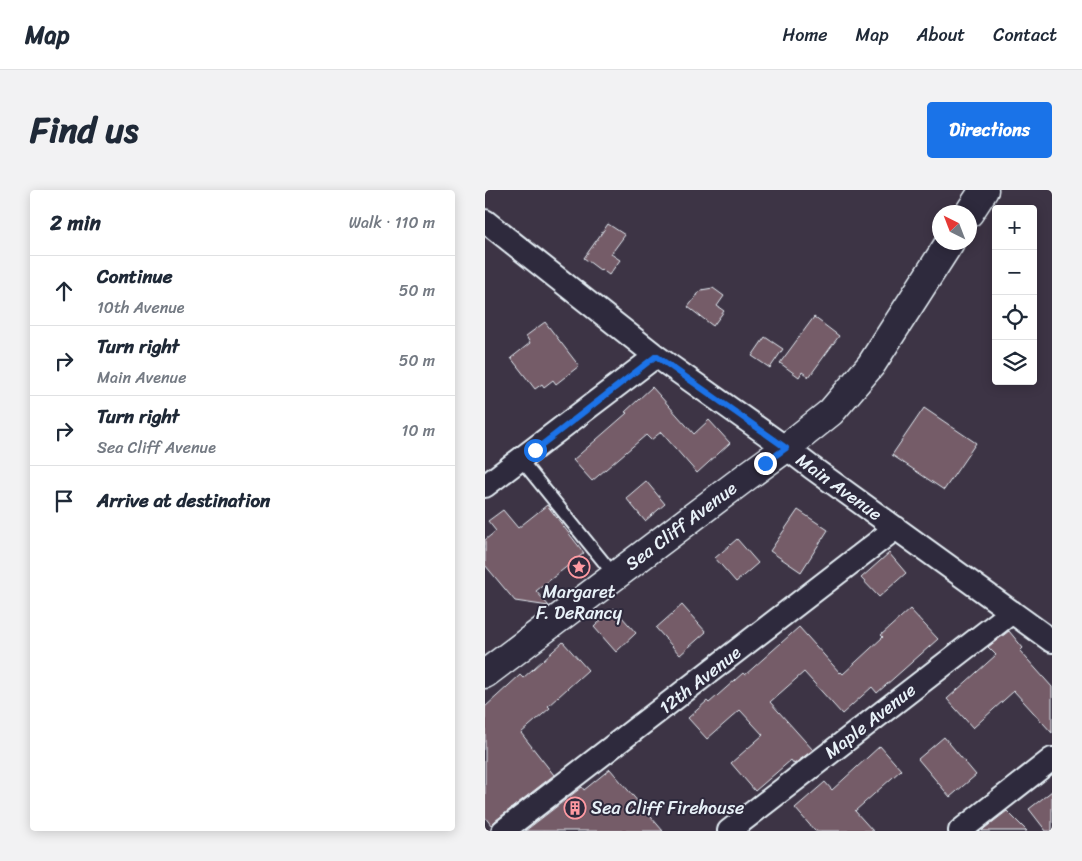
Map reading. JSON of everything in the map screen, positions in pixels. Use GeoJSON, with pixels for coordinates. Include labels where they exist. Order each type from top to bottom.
{"type":"FeatureCollection","features":[{"type":"Feature","properties":{"kind":"street"},"geometry":{"type":"LineString","coordinates":[[974,205],[984,190]]}},
{"type":"Feature","properties":{"kind":"street","name":"Main Avenue"},"geometry":{"type":"LineString","coordinates":[[485,220],[656,356],[1052,641]]}},
{"type":"Feature","properties":{"kind":"street","name":"Sea Cliff Avenue"},"geometry":{"type":"LineString","coordinates":[[485,674],[786,448],[831,412],[871,365],[945,250]]}},
{"type":"Feature","properties":{"kind":"street"},"geometry":{"type":"LineString","coordinates":[[485,486],[656,356]]}},
{"type":"Feature","properties":{"kind":"street","name":"12th Avenue"},"geometry":{"type":"LineString","coordinates":[[503,831],[896,528]]}},
{"type":"Feature","properties":{"kind":"street","name":"Maple Avenue"},"geometry":{"type":"LineString","coordinates":[[729,831],[1012,612]]}},
{"type":"Feature","properties":{"kind":"street"},"geometry":{"type":"LineString","coordinates":[[960,831],[1052,760]]}},
{"type":"Feature","properties":{"kind":"lane"},"geometry":{"type":"LineString","coordinates":[[521,460],[615,576]]}},
{"type":"Feature","properties":{"kind":"building"},"geometry":{"type":"Polygon","coordinates":[[[608,224],[625,235],[611,254],[620,260],[609,275],[584,258],[608,224]]]}},
{"type":"Feature","properties":{"kind":"building"},"geometry":{"type":"Polygon","coordinates":[[[713,288],[724,296],[717,306],[724,311],[713,326],[688,307],[701,290],[713,288]]]}},
{"type":"Feature","properties":{"kind":"building"},"geometry":{"type":"Polygon","coordinates":[[[814,317],[839,336],[809,377],[802,372],[799,377],[780,363],[814,317]]]}},
{"type":"Feature","properties":{"kind":"building"},"geometry":{"type":"Polygon","coordinates":[[[545,322],[579,366],[556,384],[553,380],[544,387],[542,384],[535,389],[511,358],[530,343],[526,336],[545,322]]]}},
{"type":"Feature","properties":{"kind":"building"},"geometry":{"type":"Polygon","coordinates":[[[765,337],[783,349],[770,368],[752,356],[765,337]]]}},
{"type":"Feature","properties":{"kind":"building"},"geometry":{"type":"Polygon","coordinates":[[[652,387],[694,434],[709,420],[730,443],[697,473],[661,432],[651,440],[646,435],[592,481],[573,460],[627,413],[625,412],[652,387]]]}},
{"type":"Feature","properties":{"kind":"building"},"geometry":{"type":"Polygon","coordinates":[[[924,408],[976,443],[944,490],[892,455],[924,408]]]}},
{"type":"Feature","properties":{"kind":"building"},"geometry":{"type":"Polygon","coordinates":[[[646,481],[665,504],[645,521],[626,498],[646,481]]]}},
{"type":"Feature","properties":{"kind":"building"},"geometry":{"type":"Polygon","coordinates":[[[547,505],[584,553],[536,591],[549,606],[515,601],[485,565],[485,540],[496,531],[488,521],[503,510],[518,528],[547,505]]]}},
{"type":"Feature","properties":{"kind":"building"},"geometry":{"type":"Polygon","coordinates":[[[798,510],[828,530],[801,572],[770,551],[798,510]]]}},
{"type":"Feature","properties":{"kind":"building"},"geometry":{"type":"Polygon","coordinates":[[[737,539],[758,563],[736,582],[715,558],[737,539]]]}},
{"type":"Feature","properties":{"kind":"building"},"geometry":{"type":"Polygon","coordinates":[[[889,553],[906,573],[879,597],[861,578],[889,553]]]}},
{"type":"Feature","properties":{"kind":"building"},"geometry":{"type":"Polygon","coordinates":[[[682,605],[706,632],[680,655],[656,628],[682,605]]]}},
{"type":"Feature","properties":{"kind":"building"},"geometry":{"type":"Polygon","coordinates":[[[614,608],[636,633],[616,652],[594,627],[614,608]]]}},
{"type":"Feature","properties":{"kind":"building"},"geometry":{"type":"Polygon","coordinates":[[[910,609],[938,639],[877,693],[872,687],[842,714],[804,672],[770,702],[813,750],[794,764],[791,760],[755,791],[731,763],[763,735],[740,710],[707,739],[688,718],[707,701],[709,703],[743,673],[745,675],[799,627],[840,673],[843,674],[883,637],[881,635],[910,609]]]}},
{"type":"Feature","properties":{"kind":"building"},"geometry":{"type":"Polygon","coordinates":[[[1009,631],[1023,648],[1020,651],[1052,687],[1052,733],[1014,691],[973,728],[947,699],[996,655],[988,647],[1009,631]]]}},
{"type":"Feature","properties":{"kind":"building"},"geometry":{"type":"Polygon","coordinates":[[[563,642],[588,670],[548,706],[550,708],[521,733],[554,775],[491,825],[485,817],[485,707],[520,675],[523,678],[563,642]]]}},
{"type":"Feature","properties":{"kind":"building"},"geometry":{"type":"Polygon","coordinates":[[[944,737],[976,775],[950,797],[918,759],[944,737]]]}},
{"type":"Feature","properties":{"kind":"building"},"geometry":{"type":"Polygon","coordinates":[[[880,746],[901,770],[855,811],[873,831],[815,831],[795,808],[825,782],[832,790],[880,746]]]}},
{"type":"Feature","properties":{"kind":"building"},"geometry":{"type":"Polygon","coordinates":[[[610,769],[663,831],[525,831],[582,787],[584,790],[610,769]]]}},
{"type":"Feature","properties":{"kind":"building"},"geometry":{"type":"Polygon","coordinates":[[[1052,791],[1052,831],[1046,831],[1029,809],[1052,791]]]}},
{"type":"Feature","properties":{"kind":"building"},"geometry":{"type":"Polygon","coordinates":[[[1007,811],[1027,831],[982,831],[985,828],[1007,811]]]}},
{"type":"Feature","properties":{"kind":"place","name":"Margaret F. DeRancy"},"geometry":{"type":"Point","coordinates":[579,567]}},
{"type":"Feature","properties":{"kind":"place","name":"Sea Cliff Firehouse"},"geometry":{"type":"Point","coordinates":[575,808]}},
{"type":"Feature","properties":{"kind":"route"},"geometry":{"type":"LineString","coordinates":[[535,450],[656,356],[786,448],[765,463]]}}]}
